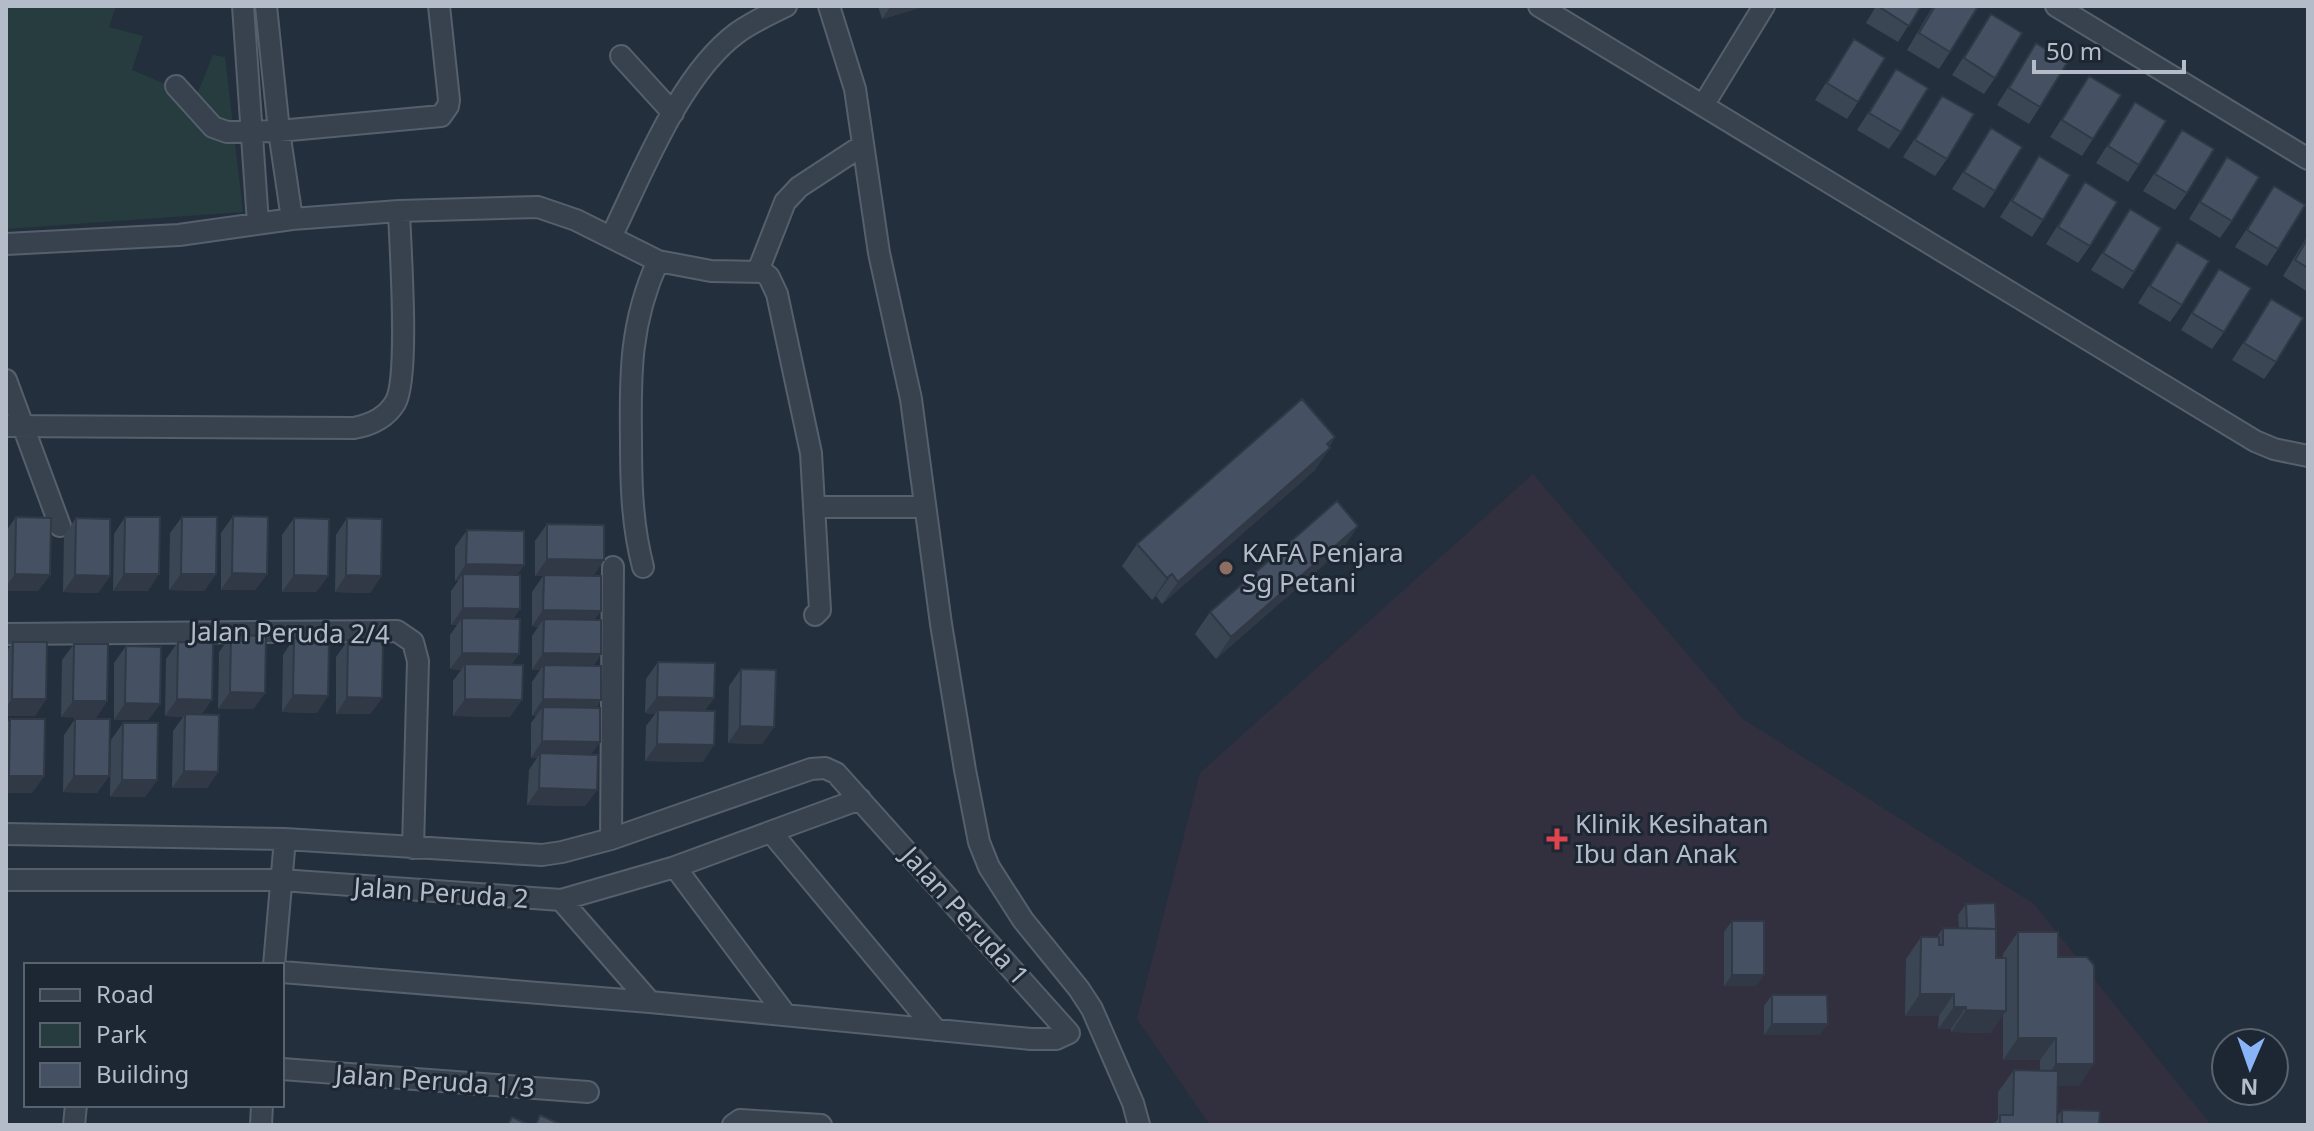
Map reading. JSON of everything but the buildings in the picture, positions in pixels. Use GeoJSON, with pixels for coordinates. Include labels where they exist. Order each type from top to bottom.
{"type":"FeatureCollection","features":[{"type":"Feature","properties":{"kind":"street"},"geometry":{"type":"LineString","coordinates":[[243,6],[258,223]]}},
{"type":"Feature","properties":{"kind":"street"},"geometry":{"type":"LineString","coordinates":[[266,6],[292,219]]}},
{"type":"Feature","properties":{"kind":"street"},"geometry":{"type":"LineString","coordinates":[[176,86],[213,127],[227,132],[279,131],[441,116],[449,100],[439,6]]}},
{"type":"Feature","properties":{"kind":"street"},"geometry":{"type":"LineString","coordinates":[[611,237],[673,113],[699,73],[738,32],[786,6]]}},
{"type":"Feature","properties":{"kind":"street"},"geometry":{"type":"LineString","coordinates":[[829,6],[855,89],[879,253],[911,399],[960,741],[979,842],[989,867],[1023,920],[1092,1009],[1128,1090],[1139,1125]]}},
{"type":"Feature","properties":{"kind":"street"},"geometry":{"type":"LineString","coordinates":[[1539,6],[2255,441],[2274,449],[2308,456]]}},
{"type":"Feature","properties":{"kind":"street"},"geometry":{"type":"LineString","coordinates":[[1704,104],[1764,6]]}},
{"type":"Feature","properties":{"kind":"street"},"geometry":{"type":"LineString","coordinates":[[2056,6],[2308,159]]}},
{"type":"Feature","properties":{"kind":"street"},"geometry":{"type":"LineString","coordinates":[[621,56],[673,113]]}},
{"type":"Feature","properties":{"kind":"street"},"geometry":{"type":"LineString","coordinates":[[758,271],[785,202],[809,180],[863,145]]}},
{"type":"Feature","properties":{"kind":"street"},"geometry":{"type":"LineString","coordinates":[[6,244],[179,235],[292,219],[399,211],[538,207],[576,220],[658,261],[711,271],[758,271],[769,277],[777,294],[811,453],[820,610],[815,615]]}},
{"type":"Feature","properties":{"kind":"street"},"geometry":{"type":"LineString","coordinates":[[15,426],[354,428],[373,423],[394,405],[400,387],[399,211]]}},
{"type":"Feature","properties":{"kind":"street"},"geometry":{"type":"LineString","coordinates":[[643,567],[631,501],[630,370],[644,291],[658,261]]}},
{"type":"Feature","properties":{"kind":"street"},"geometry":{"type":"LineString","coordinates":[[6,380],[15,426],[60,526]]}},
{"type":"Feature","properties":{"kind":"street"},"geometry":{"type":"LineString","coordinates":[[816,507],[925,507]]}},
{"type":"Feature","properties":{"kind":"street"},"geometry":{"type":"LineString","coordinates":[[611,839],[613,567]]}},
{"type":"Feature","properties":{"kind":"street","name":"Jalan Peruda 2/4"},"geometry":{"type":"LineString","coordinates":[[6,634],[397,631],[413,642],[418,661],[413,848]]}},
{"type":"Feature","properties":{"kind":"street","name":"Jalan Peruda 1"},"geometry":{"type":"LineString","coordinates":[[6,834],[285,839],[542,855],[611,839],[811,769],[825,768],[836,773],[860,799],[1069,1033],[1056,1039],[1031,1039],[936,1030]]}},
{"type":"Feature","properties":{"kind":"street","name":"Jalan Peruda 2"},"geometry":{"type":"LineString","coordinates":[[6,880],[281,880],[561,900],[675,867],[860,799]]}},
{"type":"Feature","properties":{"kind":"street"},"geometry":{"type":"LineString","coordinates":[[771,832],[936,1030]]}},
{"type":"Feature","properties":{"kind":"street"},"geometry":{"type":"LineString","coordinates":[[274,963],[285,839]]}},
{"type":"Feature","properties":{"kind":"street"},"geometry":{"type":"LineString","coordinates":[[675,867],[785,1014]]}},
{"type":"Feature","properties":{"kind":"street"},"geometry":{"type":"LineString","coordinates":[[561,900],[650,1002]]}},
{"type":"Feature","properties":{"kind":"street"},"geometry":{"type":"LineString","coordinates":[[284,972],[650,1002],[936,1030]]}},
{"type":"Feature","properties":{"kind":"street","name":"Jalan Peruda 1/3"},"geometry":{"type":"LineString","coordinates":[[284,1069],[588,1092]]}},
{"type":"Feature","properties":{"kind":"street"},"geometry":{"type":"LineString","coordinates":[[733,1125],[740,1120],[821,1125]]}},
{"type":"Feature","properties":{"kind":"shaded area","name":"Klinik Kesihatan Ibu dan Anak"},"geometry":{"type":"Polygon","coordinates":[[[1533,474],[1743,719],[2034,904],[2211,1125],[1210,1125],[1137,1019],[1200,773],[1533,474]]]}},
{"type":"Feature","properties":{"kind":"green space"},"geometry":{"type":"Polygon","coordinates":[[[6,6],[116,6],[109,27],[143,36],[132,70],[196,97],[213,55],[225,57],[243,212],[6,229],[6,6]]]}},
{"type":"Feature","properties":{"kind":"place","name":"KAFA Penjara Sg Petani"},"geometry":{"type":"Point","coordinates":[1226,568]}},
{"type":"Feature","properties":{"kind":"place","name":"Klinik Kesihatan Ibu dan Anak"},"geometry":{"type":"Point","coordinates":[1557,839]}}]}
